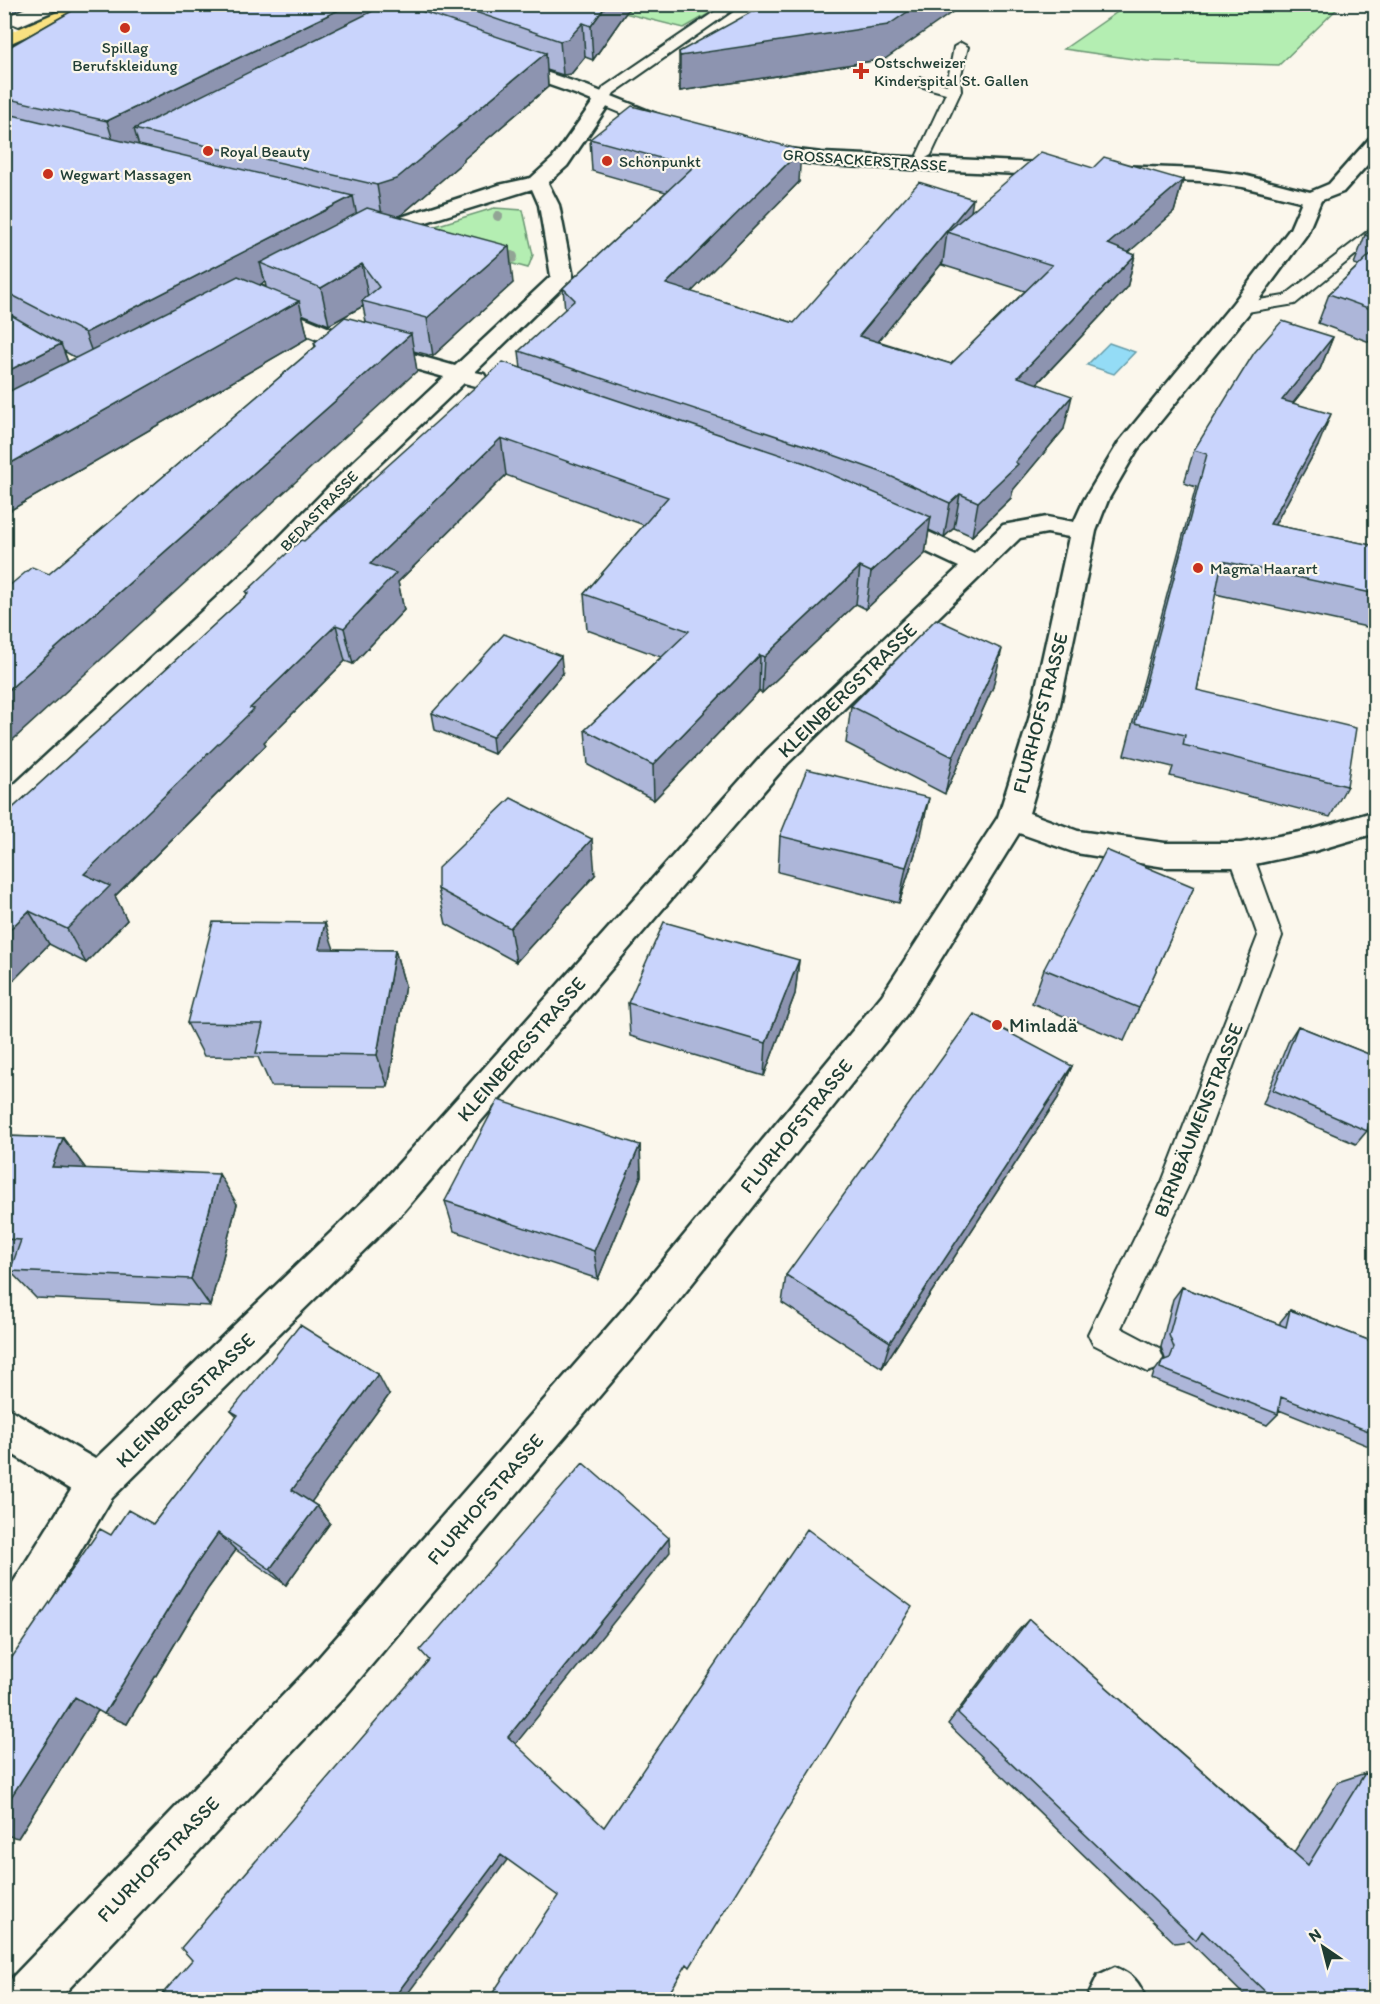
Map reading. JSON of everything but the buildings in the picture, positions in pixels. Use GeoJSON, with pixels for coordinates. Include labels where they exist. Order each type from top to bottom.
{"type":"FeatureCollection","features":[{"type":"Feature","properties":{"kind":"main road"},"geometry":{"type":"LineString","coordinates":[[4,41],[91,4]]}},
{"type":"Feature","properties":{"kind":"street"},"geometry":{"type":"LineString","coordinates":[[495,60],[688,134]]}},
{"type":"Feature","properties":{"kind":"street"},"geometry":{"type":"LineString","coordinates":[[352,246],[384,229],[506,189],[538,182],[560,162],[603,100]]}},
{"type":"Feature","properties":{"kind":"street"},"geometry":{"type":"LineString","coordinates":[[1312,198],[1336,188],[1376,143]]}},
{"type":"Feature","properties":{"kind":"street","name":"GROSSACKERSTRASSE"},"geometry":{"type":"LineString","coordinates":[[738,147],[822,159],[1200,175],[1243,181],[1312,198]]}},
{"type":"Feature","properties":{"kind":"street","name":"BEDASTRASSE"},"geometry":{"type":"LineString","coordinates":[[4,812],[264,568],[362,467],[562,277],[549,205],[538,182]]}},
{"type":"Feature","properties":{"kind":"street","name":"FLURHOFSTRASSE"},"geometry":{"type":"LineString","coordinates":[[24,2000],[330,1679],[634,1326],[894,1005],[1012,819],[1043,719],[1083,531],[1096,500],[1128,447],[1241,308],[1300,230],[1312,198]]}},
{"type":"Feature","properties":{"kind":"street"},"geometry":{"type":"LineString","coordinates":[[361,223],[384,229]]}},
{"type":"Feature","properties":{"kind":"street"},"geometry":{"type":"LineString","coordinates":[[268,290],[247,302],[341,341],[495,385]]}},
{"type":"Feature","properties":{"kind":"street"},"geometry":{"type":"LineString","coordinates":[[867,514],[975,564]]}},
{"type":"Feature","properties":{"kind":"street","name":"KLEINBERGSTRASSE"},"geometry":{"type":"LineString","coordinates":[[4,1638],[98,1484],[390,1200],[777,757],[975,564],[1012,531],[1047,525],[1083,531]]}},
{"type":"Feature","properties":{"kind":"street"},"geometry":{"type":"LineString","coordinates":[[1012,819],[1082,843],[1165,855],[1241,855],[1311,841],[1376,822]]}},
{"type":"Feature","properties":{"kind":"street"},"geometry":{"type":"LineString","coordinates":[[4,1426],[98,1484]]}},
{"type":"Feature","properties":{"kind":"lane"},"geometry":{"type":"LineString","coordinates":[[603,100],[609,90],[731,7]]}},
{"type":"Feature","properties":{"kind":"lane"},"geometry":{"type":"LineString","coordinates":[[4,26],[21,34]]}},
{"type":"Feature","properties":{"kind":"lane"},"geometry":{"type":"LineString","coordinates":[[924,155],[954,91],[953,78],[961,46]]}},
{"type":"Feature","properties":{"kind":"lane"},"geometry":{"type":"LineString","coordinates":[[921,82],[954,91]]}},
{"type":"Feature","properties":{"kind":"lane"},"geometry":{"type":"LineString","coordinates":[[1241,308],[1289,300],[1376,231]]}},
{"type":"Feature","properties":{"kind":"lane","name":"BIRNBÄUMENSTRASSE"},"geometry":{"type":"LineString","coordinates":[[1148,1358],[1103,1334],[1175,1184],[1270,936],[1241,855]]}},
{"type":"Feature","properties":{"kind":"green space"},"geometry":{"type":"Polygon","coordinates":[[[1129,4],[1341,5],[1279,65],[1147,61],[1064,49],[1129,4]]]}},
{"type":"Feature","properties":{"kind":"green space"},"geometry":{"type":"Polygon","coordinates":[[[626,5],[724,5],[684,28],[616,11],[626,5]]]}},
{"type":"Feature","properties":{"kind":"green space"},"geometry":{"type":"Polygon","coordinates":[[[494,208],[523,210],[533,255],[528,268],[406,235],[494,208]]]}},
{"type":"Feature","properties":{"kind":"water"},"geometry":{"type":"Polygon","coordinates":[[[1109,343],[1135,352],[1114,374],[1087,365],[1109,343]]]}},
{"type":"Feature","properties":{"kind":"place","name":"Spillag Berufskleidung"},"geometry":{"type":"Point","coordinates":[125,28]}},
{"type":"Feature","properties":{"kind":"place","name":"Ostschweizer Kinderspital St. Gallen"},"geometry":{"type":"Point","coordinates":[861,71]}},
{"type":"Feature","properties":{"kind":"place","name":"Royal Beauty"},"geometry":{"type":"Point","coordinates":[208,151]}},
{"type":"Feature","properties":{"kind":"place","name":"Schönpunkt"},"geometry":{"type":"Point","coordinates":[607,161]}},
{"type":"Feature","properties":{"kind":"place","name":"Wegwart Massagen"},"geometry":{"type":"Point","coordinates":[48,174]}},
{"type":"Feature","properties":{"kind":"place","name":"Magma Haarart"},"geometry":{"type":"Point","coordinates":[1198,568]}},
{"type":"Feature","properties":{"kind":"place","name":"Minladä"},"geometry":{"type":"Point","coordinates":[997,1025]}}]}
